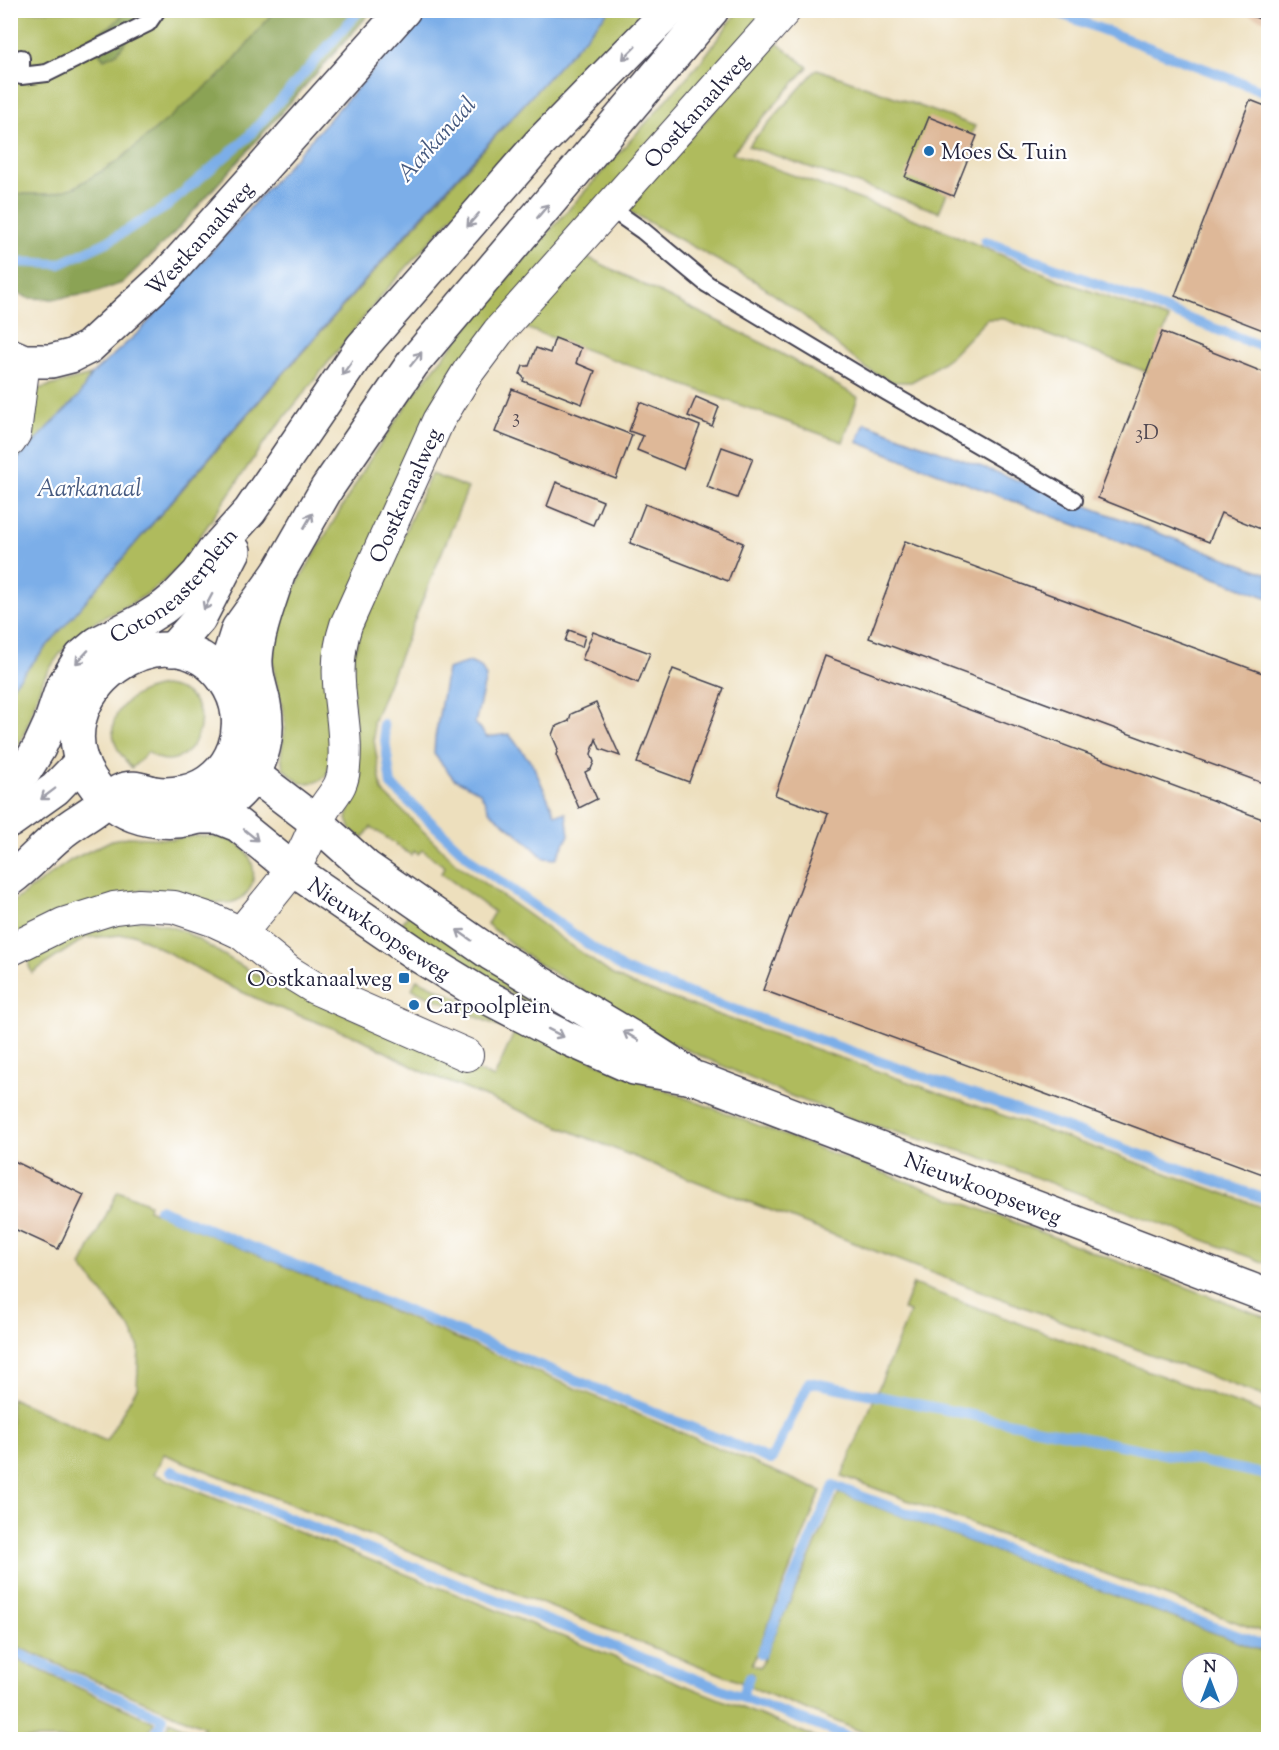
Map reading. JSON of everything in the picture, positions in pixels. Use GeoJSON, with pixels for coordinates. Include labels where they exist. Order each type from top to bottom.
{"type":"FeatureCollection","features":[{"type":"Feature","properties":{"kind":"main road","name":"Westkanaalweg"},"geometry":{"type":"LineString","coordinates":[[17,358],[51,361],[70,356],[89,347],[167,275],[404,10]]}},
{"type":"Feature","properties":{"kind":"main road"},"geometry":{"type":"LineString","coordinates":[[250,511],[362,347],[539,144],[670,10]]}},
{"type":"Feature","properties":{"kind":"main road","name":"Cotoneasterplein"},"geometry":{"type":"LineString","coordinates":[[19,873],[60,834],[119,807],[130,787],[170,794],[199,787],[223,769],[237,742],[239,713],[256,671],[256,651],[279,572],[327,488],[413,363],[712,10]]}},
{"type":"Feature","properties":{"kind":"main road","name":"Cotoneasterplein"},"geometry":{"type":"LineString","coordinates":[[172,650],[199,620],[230,561],[250,511]]}},
{"type":"Feature","properties":{"kind":"main road","name":"Cotoneasterplein"},"geometry":{"type":"LineString","coordinates":[[10,787],[26,769],[39,748],[62,688],[81,657],[98,643],[145,620],[175,598],[250,511]]}},
{"type":"Feature","properties":{"kind":"main road","name":"Cotoneasterplein"},"geometry":{"type":"LineString","coordinates":[[156,650],[172,650],[190,654],[207,662],[220,674],[246,691],[266,718],[263,750],[254,774],[232,799],[203,817],[174,822],[144,819],[119,807],[97,789],[82,761],[79,744],[82,711],[98,682],[110,670],[139,654],[156,650]]}},
{"type":"Feature","properties":{"kind":"main road"},"geometry":{"type":"LineString","coordinates":[[237,742],[244,760],[254,774]]}},
{"type":"Feature","properties":{"kind":"main road"},"geometry":{"type":"LineString","coordinates":[[10,821],[55,789],[82,761]]}},
{"type":"Feature","properties":{"kind":"main road","name":"Nieuwkoopseweg"},"geometry":{"type":"LineString","coordinates":[[254,774],[317,823],[366,867],[490,953],[642,1042],[698,1079]]}},
{"type":"Feature","properties":{"kind":"main road","name":"Nieuwkoopseweg"},"geometry":{"type":"LineString","coordinates":[[203,817],[218,817],[238,825],[292,869],[416,954],[483,995],[552,1031],[634,1068],[698,1079],[1269,1296]]}},
{"type":"Feature","properties":{"kind":"street","name":"Oostkanaalweg"},"geometry":{"type":"LineString","coordinates":[[241,933],[300,859],[324,808],[339,789],[345,766],[337,676],[340,643],[438,421],[468,372],[498,332],[785,10]]}},
{"type":"Feature","properties":{"kind":"street","name":"Westkanaalweg"},"geometry":{"type":"LineString","coordinates":[[10,441],[15,433],[17,358]]}},
{"type":"Feature","properties":{"kind":"street"},"geometry":{"type":"LineString","coordinates":[[10,950],[63,924],[114,908],[139,905],[174,907],[213,920],[241,933],[289,972],[315,988],[466,1055]]}},
{"type":"Feature","properties":{"kind":"lane"},"geometry":{"type":"LineString","coordinates":[[21,57],[21,76],[47,72],[148,23],[157,10]]}},
{"type":"Feature","properties":{"kind":"lane"},"geometry":{"type":"LineString","coordinates":[[610,208],[643,231],[707,284],[1074,500]]}},
{"type":"Feature","properties":{"kind":"green space"},"geometry":{"type":"Polygon","coordinates":[[[10,11],[349,11],[165,195],[11,230],[10,11]]]}},
{"type":"Feature","properties":{"kind":"green space"},"geometry":{"type":"Polygon","coordinates":[[[126,11],[150,11],[117,53],[104,59],[89,39],[114,24],[126,11]]]}},
{"type":"Feature","properties":{"kind":"green space"},"geometry":{"type":"Polygon","coordinates":[[[274,11],[372,11],[175,232],[122,283],[95,293],[54,299],[28,298],[11,290],[11,191],[20,194],[51,194],[75,187],[117,162],[225,71],[274,11]]]}},
{"type":"Feature","properties":{"kind":"green space"},"geometry":{"type":"Polygon","coordinates":[[[609,11],[660,11],[546,112],[381,296],[261,447],[182,563],[149,593],[92,624],[66,646],[45,676],[22,738],[11,757],[11,688],[307,347],[609,11]]]}},
{"type":"Feature","properties":{"kind":"green space"},"geometry":{"type":"Polygon","coordinates":[[[738,11],[774,11],[405,460],[331,743],[329,768],[327,774],[318,781],[300,783],[283,768],[281,755],[285,728],[284,715],[273,660],[278,624],[298,582],[369,461],[418,388],[512,273],[703,59],[738,11]]]}},
{"type":"Feature","properties":{"kind":"green space"},"geometry":{"type":"Polygon","coordinates":[[[777,43],[808,67],[732,153],[936,227],[1062,281],[1169,319],[1150,373],[1004,319],[987,319],[951,356],[927,373],[911,382],[892,382],[867,369],[804,316],[755,281],[625,209],[777,43]]]}},
{"type":"Feature","properties":{"kind":"green space"},"geometry":{"type":"Polygon","coordinates":[[[817,69],[975,126],[939,212],[748,146],[817,69]]]}},
{"type":"Feature","properties":{"kind":"green space"},"geometry":{"type":"Polygon","coordinates":[[[583,255],[766,345],[858,397],[843,442],[525,328],[583,255]]]}},
{"type":"Feature","properties":{"kind":"green space"},"geometry":{"type":"Polygon","coordinates":[[[91,375],[79,396],[16,461],[11,471],[11,429],[29,409],[38,389],[91,375]]]}},
{"type":"Feature","properties":{"kind":"green space"},"geometry":{"type":"Polygon","coordinates":[[[431,474],[468,488],[373,722],[374,740],[382,791],[457,864],[613,975],[631,984],[1268,1209],[1268,1264],[978,1156],[855,1120],[786,1094],[667,1041],[532,960],[487,924],[494,912],[441,873],[445,867],[422,850],[418,854],[414,851],[411,855],[371,827],[363,838],[351,830],[347,819],[358,780],[352,682],[356,640],[431,474]]]}},
{"type":"Feature","properties":{"kind":"green space"},"geometry":{"type":"Polygon","coordinates":[[[164,686],[185,693],[197,705],[200,720],[198,736],[190,749],[178,758],[164,760],[148,752],[132,768],[116,745],[113,733],[114,722],[124,704],[133,697],[164,686]]]}},
{"type":"Feature","properties":{"kind":"green space"},"geometry":{"type":"Polygon","coordinates":[[[193,836],[228,839],[245,850],[250,857],[253,874],[249,890],[244,896],[231,903],[219,903],[190,898],[189,893],[140,890],[11,937],[10,904],[71,860],[112,840],[128,837],[172,839],[193,836]]]}},
{"type":"Feature","properties":{"kind":"green space"},"geometry":{"type":"Polygon","coordinates":[[[410,912],[596,1028],[598,1043],[398,929],[410,912]]]}},
{"type":"Feature","properties":{"kind":"green space"},"geometry":{"type":"Polygon","coordinates":[[[129,920],[150,921],[184,931],[255,974],[287,990],[494,1078],[514,1033],[412,989],[417,979],[622,1074],[1268,1318],[1268,1398],[916,1267],[421,1071],[362,1039],[271,1005],[233,988],[134,934],[85,938],[32,973],[29,957],[55,940],[129,920]]]}},
{"type":"Feature","properties":{"kind":"green space"},"geometry":{"type":"Polygon","coordinates":[[[118,1191],[149,1204],[148,1209],[821,1491],[752,1665],[760,1667],[839,1493],[1268,1653],[1268,1739],[880,1739],[748,1686],[753,1674],[749,1672],[743,1683],[164,1454],[154,1474],[820,1739],[161,1739],[170,1721],[198,1735],[204,1727],[11,1644],[11,1398],[106,1441],[137,1388],[139,1348],[130,1328],[81,1266],[118,1191]]]}},
{"type":"Feature","properties":{"kind":"green space"},"geometry":{"type":"Polygon","coordinates":[[[913,1284],[1268,1415],[1268,1634],[842,1476],[910,1312],[903,1310],[913,1284]]]}},
{"type":"Feature","properties":{"kind":"green space"},"geometry":{"type":"Polygon","coordinates":[[[11,1657],[154,1722],[145,1739],[11,1739],[11,1657]]]}},
{"type":"Feature","properties":{"kind":"water","name":"Aarkanaal"},"geometry":{"type":"Polygon","coordinates":[[[426,11],[609,11],[435,201],[230,433],[11,688],[10,471],[16,461],[79,396],[91,375],[140,331],[426,11]]]}},
{"type":"Feature","properties":{"kind":"water"},"geometry":{"type":"Polygon","coordinates":[[[865,423],[1268,574],[1268,598],[857,442],[865,423]]]}},
{"type":"Feature","properties":{"kind":"water"},"geometry":{"type":"Polygon","coordinates":[[[469,662],[481,667],[486,677],[475,723],[487,737],[509,734],[533,765],[555,814],[566,813],[569,835],[556,859],[544,858],[490,812],[480,792],[454,779],[434,754],[447,669],[469,662]]]}},
{"type":"Feature","properties":{"kind":"building"},"geometry":{"type":"Polygon","coordinates":[[[1238,10],[1268,10],[1268,22],[1238,11],[1238,10]]]}},
{"type":"Feature","properties":{"kind":"building"},"geometry":{"type":"Polygon","coordinates":[[[1250,100],[1268,107],[1268,332],[1175,296],[1250,100]]]}},
{"type":"Feature","properties":{"kind":"building"},"geometry":{"type":"Polygon","coordinates":[[[929,117],[977,136],[953,196],[905,177],[929,117]]]}},
{"type":"Feature","properties":{"kind":"building"},"geometry":{"type":"Polygon","coordinates":[[[1162,332],[1268,374],[1268,532],[1221,513],[1209,542],[1098,498],[1162,332]]]}},
{"type":"Feature","properties":{"kind":"building"},"geometry":{"type":"Polygon","coordinates":[[[555,338],[581,348],[576,363],[595,371],[582,404],[523,381],[524,378],[520,374],[523,366],[529,366],[536,348],[550,353],[555,338]]]}},
{"type":"Feature","properties":{"kind":"building"},"geometry":{"type":"Polygon","coordinates":[[[512,389],[632,435],[616,479],[495,432],[512,389]]]}},
{"type":"Feature","properties":{"kind":"building"},"geometry":{"type":"Polygon","coordinates":[[[696,397],[719,407],[712,426],[688,416],[696,397]]]}},
{"type":"Feature","properties":{"kind":"building"},"geometry":{"type":"Polygon","coordinates":[[[640,402],[700,426],[683,469],[637,450],[643,436],[629,431],[640,402]]]}},
{"type":"Feature","properties":{"kind":"building"},"geometry":{"type":"Polygon","coordinates":[[[722,447],[753,458],[737,498],[707,487],[722,447]]]}},
{"type":"Feature","properties":{"kind":"building"},"geometry":{"type":"Polygon","coordinates":[[[556,482],[603,501],[593,525],[547,506],[556,482]]]}},
{"type":"Feature","properties":{"kind":"building"},"geometry":{"type":"Polygon","coordinates":[[[645,504],[743,543],[728,581],[630,543],[645,504]]]}},
{"type":"Feature","properties":{"kind":"building"},"geometry":{"type":"Polygon","coordinates":[[[905,541],[1268,675],[1268,785],[869,638],[905,541]]]}},
{"type":"Feature","properties":{"kind":"building"},"geometry":{"type":"Polygon","coordinates":[[[569,630],[585,636],[582,647],[565,641],[569,630]]]}},
{"type":"Feature","properties":{"kind":"building"},"geometry":{"type":"Polygon","coordinates":[[[593,632],[650,653],[638,683],[582,659],[593,632]]]}},
{"type":"Feature","properties":{"kind":"building"},"geometry":{"type":"Polygon","coordinates":[[[825,656],[1268,821],[1268,1176],[763,990],[828,814],[775,795],[825,656]]]}},
{"type":"Feature","properties":{"kind":"building"},"geometry":{"type":"Polygon","coordinates":[[[673,669],[724,688],[689,782],[637,763],[673,669]]]}},
{"type":"Feature","properties":{"kind":"building"},"geometry":{"type":"Polygon","coordinates":[[[596,703],[620,756],[600,749],[596,739],[591,754],[594,762],[591,769],[585,772],[597,799],[579,808],[556,755],[558,749],[552,735],[555,727],[569,721],[571,714],[596,703]]]}},
{"type":"Feature","properties":{"kind":"building"},"geometry":{"type":"Polygon","coordinates":[[[10,1159],[84,1195],[58,1249],[10,1227],[10,1159]]]}},
{"type":"Feature","properties":{"kind":"waterway"},"geometry":{"type":"LineString","coordinates":[[10,260],[60,264],[107,242],[166,207],[247,138],[360,10]]}},
{"type":"Feature","properties":{"kind":"waterway"},"geometry":{"type":"LineString","coordinates":[[1051,10],[1268,93]]}},
{"type":"Feature","properties":{"kind":"waterway"},"geometry":{"type":"LineString","coordinates":[[985,241],[1268,349]]}},
{"type":"Feature","properties":{"kind":"waterway"},"geometry":{"type":"LineString","coordinates":[[383,724],[391,785],[476,864],[624,970],[1268,1200]]}},
{"type":"Feature","properties":{"kind":"waterway"},"geometry":{"type":"LineString","coordinates":[[159,1209],[771,1460],[809,1382],[1268,1475]]}},
{"type":"Feature","properties":{"kind":"waterway"},"geometry":{"type":"LineString","coordinates":[[171,1471],[741,1697],[856,1740]]}},
{"type":"Feature","properties":{"kind":"waterway"},"geometry":{"type":"LineString","coordinates":[[761,1654],[834,1486],[1268,1647]]}},
{"type":"Feature","properties":{"kind":"waterway"},"geometry":{"type":"LineString","coordinates":[[10,1650],[163,1718],[153,1740]]}},
{"type":"Feature","properties":{"kind":"waterway"},"geometry":{"type":"LineString","coordinates":[[741,1697],[749,1677]]}},
{"type":"Feature","properties":{"kind":"place","name":"Moes & Tuin"},"geometry":{"type":"Point","coordinates":[929,151]}},
{"type":"Feature","properties":{"kind":"place","name":"Oostkanaalweg"},"geometry":{"type":"Point","coordinates":[404,978]}},
{"type":"Feature","properties":{"kind":"place","name":"Carpoolplein"},"geometry":{"type":"Point","coordinates":[414,1005]}}]}
